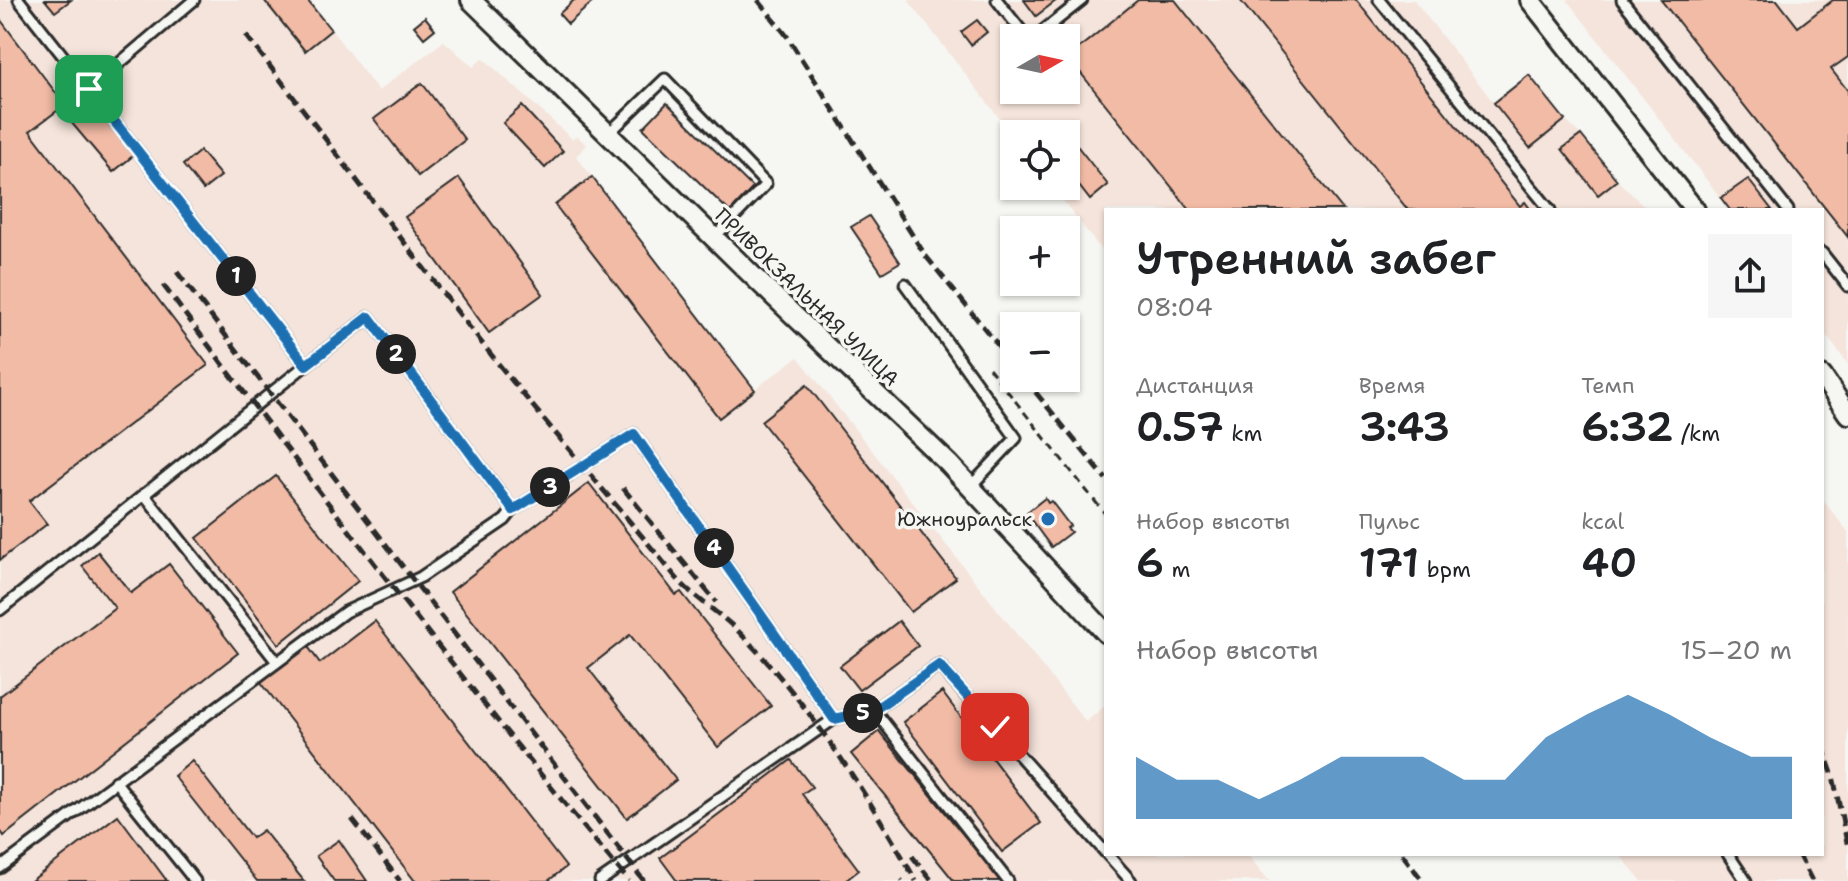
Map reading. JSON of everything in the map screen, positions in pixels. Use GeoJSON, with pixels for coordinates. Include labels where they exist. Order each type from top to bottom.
{"type":"FeatureCollection","features":[{"type":"Feature","properties":{"kind":"street","name":"ПРИВОКЗАЛЬНАЯ УЛИЦА"},"geometry":{"type":"LineString","coordinates":[[471,0],[970,487],[1104,631]]}},
{"type":"Feature","properties":{"kind":"street"},"geometry":{"type":"LineString","coordinates":[[1530,0],[1693,208]]}},
{"type":"Feature","properties":{"kind":"street"},"geometry":{"type":"LineString","coordinates":[[1825,385],[1848,414]]}},
{"type":"Feature","properties":{"kind":"lane"},"geometry":{"type":"LineString","coordinates":[[19,0],[306,365]]}},
{"type":"Feature","properties":{"kind":"lane"},"geometry":{"type":"LineString","coordinates":[[89,89],[194,0]]}},
{"type":"Feature","properties":{"kind":"lane"},"geometry":{"type":"LineString","coordinates":[[997,0],[1016,24]]}},
{"type":"Feature","properties":{"kind":"lane"},"geometry":{"type":"LineString","coordinates":[[1052,24],[1082,0]]}},
{"type":"Feature","properties":{"kind":"lane"},"geometry":{"type":"LineString","coordinates":[[1379,0],[1548,208]]}},
{"type":"Feature","properties":{"kind":"lane"},"geometry":{"type":"LineString","coordinates":[[1622,0],[1786,208]]}},
{"type":"Feature","properties":{"kind":"lane"},"geometry":{"type":"LineString","coordinates":[[608,134],[665,79],[766,184],[714,238]]}},
{"type":"Feature","properties":{"kind":"lane"},"geometry":{"type":"LineString","coordinates":[[1824,256],[1848,286]]}},
{"type":"Feature","properties":{"kind":"lane"},"geometry":{"type":"LineString","coordinates":[[905,284],[1016,438],[970,487]]}},
{"type":"Feature","properties":{"kind":"lane"},"geometry":{"type":"LineString","coordinates":[[0,610],[369,317],[513,510]]}},
{"type":"Feature","properties":{"kind":"lane"},"geometry":{"type":"LineString","coordinates":[[0,868],[345,612],[421,577],[505,520],[513,510],[634,434],[834,719]]}},
{"type":"Feature","properties":{"kind":"lane"},"geometry":{"type":"LineString","coordinates":[[144,494],[277,662]]}},
{"type":"Feature","properties":{"kind":"lane"},"geometry":{"type":"LineString","coordinates":[[600,881],[834,719],[874,710],[939,665],[1104,850]]}},
{"type":"Feature","properties":{"kind":"lane"},"geometry":{"type":"LineString","coordinates":[[874,710],[1008,881]]}},
{"type":"Feature","properties":{"kind":"lane"},"geometry":{"type":"LineString","coordinates":[[115,781],[195,881]]}},
{"type":"Feature","properties":{"kind":"lane"},"geometry":{"type":"LineString","coordinates":[[1110,856],[1131,881]]}},
{"type":"Feature","properties":{"kind":"lane"},"geometry":{"type":"LineString","coordinates":[[1729,856],[1746,881]]}},
{"type":"Feature","properties":{"kind":"path"},"geometry":{"type":"LineString","coordinates":[[989,368],[1104,512]]}},
{"type":"Feature","properties":{"kind":"shaded area"},"geometry":{"type":"Polygon","coordinates":[[[0,0],[309,0],[378,91],[444,41],[473,67],[483,58],[572,139],[577,136],[587,145],[576,156],[755,389],[798,357],[1086,722],[1104,707],[1104,856],[1249,856],[1269,881],[0,881],[0,0]]]}},
{"type":"Feature","properties":{"kind":"shaded area"},"geometry":{"type":"Polygon","coordinates":[[[908,0],[1414,0],[1494,103],[1565,120],[1646,208],[1104,208],[1104,253],[1080,222],[1080,216],[1075,216],[1063,200],[1080,200],[1080,120],[1001,120],[908,0]]]}},
{"type":"Feature","properties":{"kind":"shaded area"},"geometry":{"type":"Polygon","coordinates":[[[1567,0],[1848,0],[1848,364],[1824,333],[1824,208],[1728,208],[1567,0]]]}},
{"type":"Feature","properties":{"kind":"shaded area"},"geometry":{"type":"Polygon","coordinates":[[[1824,502],[1848,532],[1848,881],[1642,881],[1621,856],[1824,856],[1824,502]]]}},
{"type":"Feature","properties":{"kind":"building"},"geometry":{"type":"Polygon","coordinates":[[[45,0],[71,0],[55,12],[45,0]]]}},
{"type":"Feature","properties":{"kind":"building"},"geometry":{"type":"Polygon","coordinates":[[[264,0],[307,0],[331,30],[305,51],[264,0]]]}},
{"type":"Feature","properties":{"kind":"building"},"geometry":{"type":"Polygon","coordinates":[[[574,0],[595,0],[568,24],[559,14],[574,0]]]}},
{"type":"Feature","properties":{"kind":"building"},"geometry":{"type":"Polygon","coordinates":[[[1024,0],[1057,0],[1036,16],[1024,0]]]}},
{"type":"Feature","properties":{"kind":"building"},"geometry":{"type":"Polygon","coordinates":[[[1138,0],[1175,0],[1341,208],[1188,208],[1080,72],[1080,47],[1138,0]]]}},
{"type":"Feature","properties":{"kind":"building"},"geometry":{"type":"Polygon","coordinates":[[[1240,0],[1356,0],[1520,206],[1525,202],[1530,208],[1406,208],[1240,0]]]}},
{"type":"Feature","properties":{"kind":"building"},"geometry":{"type":"Polygon","coordinates":[[[1661,0],[1777,0],[1798,27],[1833,0],[1848,0],[1848,57],[1831,69],[1848,91],[1848,237],[1661,0]]]}},
{"type":"Feature","properties":{"kind":"building"},"geometry":{"type":"Polygon","coordinates":[[[425,17],[435,29],[424,38],[414,26],[425,17]]]}},
{"type":"Feature","properties":{"kind":"building"},"geometry":{"type":"Polygon","coordinates":[[[0,19],[65,105],[30,131],[208,365],[29,501],[47,524],[0,560],[0,19]]]}},
{"type":"Feature","properties":{"kind":"building"},"geometry":{"type":"Polygon","coordinates":[[[977,20],[987,32],[971,45],[961,32],[977,20]]]}},
{"type":"Feature","properties":{"kind":"building"},"geometry":{"type":"Polygon","coordinates":[[[1529,75],[1565,120],[1530,148],[1494,103],[1529,75]]]}},
{"type":"Feature","properties":{"kind":"building"},"geometry":{"type":"Polygon","coordinates":[[[422,83],[465,140],[418,176],[374,119],[422,83]]]}},
{"type":"Feature","properties":{"kind":"building"},"geometry":{"type":"Polygon","coordinates":[[[667,103],[753,188],[730,212],[643,128],[667,103]]]}},
{"type":"Feature","properties":{"kind":"building"},"geometry":{"type":"Polygon","coordinates":[[[91,104],[134,155],[113,172],[70,121],[91,104]]]}},
{"type":"Feature","properties":{"kind":"building"},"geometry":{"type":"Polygon","coordinates":[[[522,106],[563,151],[545,168],[503,123],[522,106]]]}},
{"type":"Feature","properties":{"kind":"building"},"geometry":{"type":"Polygon","coordinates":[[[1581,135],[1617,180],[1598,195],[1562,149],[1581,135]]]}},
{"type":"Feature","properties":{"kind":"building"},"geometry":{"type":"Polygon","coordinates":[[[1080,150],[1108,185],[1090,200],[1080,187],[1080,150]]]}},
{"type":"Feature","properties":{"kind":"building"},"geometry":{"type":"Polygon","coordinates":[[[200,151],[221,176],[203,190],[183,165],[200,151]]]}},
{"type":"Feature","properties":{"kind":"building"},"geometry":{"type":"Polygon","coordinates":[[[592,177],[755,390],[719,418],[555,205],[592,177]]]}},
{"type":"Feature","properties":{"kind":"building"},"geometry":{"type":"Polygon","coordinates":[[[459,178],[543,294],[489,333],[405,217],[459,178]]]}},
{"type":"Feature","properties":{"kind":"building"},"geometry":{"type":"Polygon","coordinates":[[[1748,179],[1770,208],[1728,208],[1721,198],[1748,179]]]}},
{"type":"Feature","properties":{"kind":"building"},"geometry":{"type":"Polygon","coordinates":[[[869,216],[900,262],[882,273],[851,227],[869,216]]]}},
{"type":"Feature","properties":{"kind":"building"},"geometry":{"type":"Polygon","coordinates":[[[807,385],[956,578],[911,612],[761,421],[807,385]]]}},
{"type":"Feature","properties":{"kind":"building"},"geometry":{"type":"Polygon","coordinates":[[[276,476],[358,581],[279,644],[197,538],[276,476]]]}},
{"type":"Feature","properties":{"kind":"building"},"geometry":{"type":"Polygon","coordinates":[[[589,483],[676,595],[681,592],[771,706],[718,747],[630,635],[588,668],[676,780],[627,818],[450,592],[589,483]]]}},
{"type":"Feature","properties":{"kind":"building","name":"Южноуральск"},"geometry":{"type":"Polygon","coordinates":[[[1045,498],[1048,503],[1051,501],[1070,526],[1067,528],[1071,532],[1051,547],[1026,513],[1045,498]]]}},
{"type":"Feature","properties":{"kind":"building"},"geometry":{"type":"Polygon","coordinates":[[[98,552],[131,593],[169,564],[238,653],[4,836],[0,830],[0,696],[115,608],[82,566],[98,552]]]}},
{"type":"Feature","properties":{"kind":"building"},"geometry":{"type":"Polygon","coordinates":[[[375,621],[566,867],[548,881],[415,881],[260,681],[306,644],[320,663],[375,621]]]}},
{"type":"Feature","properties":{"kind":"building"},"geometry":{"type":"Polygon","coordinates":[[[899,621],[918,646],[859,690],[840,666],[899,621]]]}},
{"type":"Feature","properties":{"kind":"building"},"geometry":{"type":"Polygon","coordinates":[[[942,692],[1041,823],[1002,852],[903,722],[942,692]]]}},
{"type":"Feature","properties":{"kind":"building"},"geometry":{"type":"Polygon","coordinates":[[[879,731],[1001,881],[954,881],[851,754],[879,731]]]}},
{"type":"Feature","properties":{"kind":"building"},"geometry":{"type":"Polygon","coordinates":[[[791,760],[812,787],[802,794],[859,870],[845,881],[677,881],[660,858],[791,760]]]}},
{"type":"Feature","properties":{"kind":"building"},"geometry":{"type":"Polygon","coordinates":[[[192,761],[252,838],[263,830],[304,881],[257,881],[174,776],[192,761]]]}},
{"type":"Feature","properties":{"kind":"building"},"geometry":{"type":"Polygon","coordinates":[[[118,815],[167,881],[31,881],[118,815]]]}},
{"type":"Feature","properties":{"kind":"building"},"geometry":{"type":"Polygon","coordinates":[[[339,840],[367,881],[334,881],[316,856],[339,840]]]}},
{"type":"Feature","properties":{"kind":"railway"},"geometry":{"type":"LineString","coordinates":[[758,0],[787,36],[925,255],[1000,348]]}},
{"type":"Feature","properties":{"kind":"railway"},"geometry":{"type":"LineString","coordinates":[[246,35],[474,333],[548,424],[682,583],[742,635],[792,692],[858,784],[916,881]]}},
{"type":"Feature","properties":{"kind":"railway"},"geometry":{"type":"LineString","coordinates":[[177,272],[644,881]]}},
{"type":"Feature","properties":{"kind":"railway"},"geometry":{"type":"LineString","coordinates":[[163,285],[450,661],[629,881]]}},
{"type":"Feature","properties":{"kind":"railway"},"geometry":{"type":"LineString","coordinates":[[1035,392],[1104,477]]}},
{"type":"Feature","properties":{"kind":"railway"},"geometry":{"type":"LineString","coordinates":[[623,488],[716,602]]}},
{"type":"Feature","properties":{"kind":"railway"},"geometry":{"type":"LineString","coordinates":[[1824,751],[1833,776],[1848,847]]}},
{"type":"Feature","properties":{"kind":"railway"},"geometry":{"type":"LineString","coordinates":[[352,819],[400,881]]}},
{"type":"Feature","properties":{"kind":"railway"},"geometry":{"type":"LineString","coordinates":[[912,856],[932,881]]}},
{"type":"Feature","properties":{"kind":"railway"},"geometry":{"type":"LineString","coordinates":[[1404,856],[1423,881]]}},
{"type":"Feature","properties":{"kind":"railway"},"geometry":{"type":"LineString","coordinates":[[1799,856],[1812,881]]}},
{"type":"Feature","properties":{"kind":"place","name":"Южноуральск"},"geometry":{"type":"Point","coordinates":[1048,519]}},
{"type":"Feature","properties":{"kind":"route"},"geometry":{"type":"LineString","coordinates":[[89,89],[306,365],[369,317],[513,510],[634,434],[834,719],[874,710],[939,665],[995,727]]}}]}
